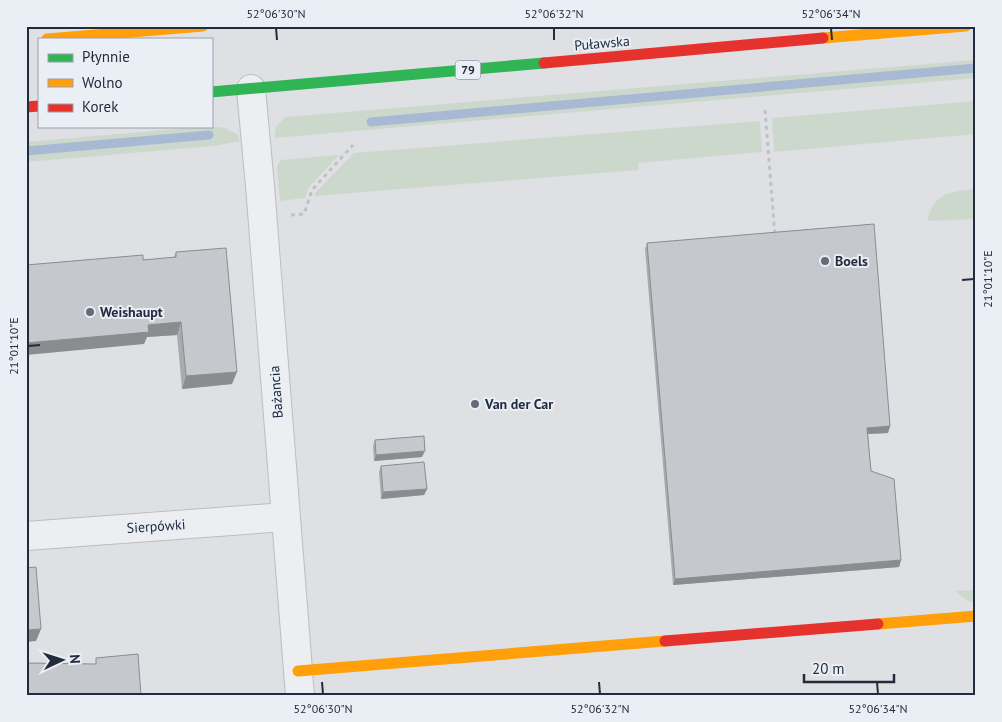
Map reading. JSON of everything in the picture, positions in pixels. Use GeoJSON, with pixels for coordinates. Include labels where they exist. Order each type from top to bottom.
{"type":"FeatureCollection","features":[{"type":"Feature","properties":{"kind":"main road"},"geometry":{"type":"LineString","coordinates":[[58,38],[203,26]]}},
{"type":"Feature","properties":{"kind":"main road","name":"Puławska"},"geometry":{"type":"LineString","coordinates":[[212,92],[966,26]]}},
{"type":"Feature","properties":{"kind":"main road"},"geometry":{"type":"LineString","coordinates":[[299,683],[976,616]]}},
{"type":"Feature","properties":{"kind":"street","name":"Bażancia"},"geometry":{"type":"LineString","coordinates":[[251,89],[299,683]]}},
{"type":"Feature","properties":{"kind":"street","name":"Sierpówki"},"geometry":{"type":"LineString","coordinates":[[26,536],[286,517]]}},
{"type":"Feature","properties":{"kind":"path"},"geometry":{"type":"LineString","coordinates":[[765,110],[775,238]]}},
{"type":"Feature","properties":{"kind":"path"},"geometry":{"type":"LineString","coordinates":[[285,216],[304,214],[312,190],[353,145]]}},
{"type":"Feature","properties":{"kind":"shaded area"},"geometry":{"type":"Polygon","coordinates":[[[976,60],[976,78],[274,138],[276,127],[285,117],[976,60]]]}},
{"type":"Feature","properties":{"kind":"shaded area"},"geometry":{"type":"Polygon","coordinates":[[[976,101],[976,134],[774,152],[772,118],[976,101]]]}},
{"type":"Feature","properties":{"kind":"shaded area"},"geometry":{"type":"Polygon","coordinates":[[[760,121],[762,152],[638,163],[639,170],[315,196],[315,193],[354,153],[760,121]]]}},
{"type":"Feature","properties":{"kind":"shaded area"},"geometry":{"type":"Polygon","coordinates":[[[212,126],[224,128],[237,134],[240,141],[214,146],[26,162],[26,142],[186,128],[212,128],[212,126]]]}},
{"type":"Feature","properties":{"kind":"shaded area"},"geometry":{"type":"Polygon","coordinates":[[[339,155],[309,187],[305,198],[280,201],[277,166],[281,160],[339,155]]]}},
{"type":"Feature","properties":{"kind":"shaded area"},"geometry":{"type":"Polygon","coordinates":[[[976,189],[976,219],[927,221],[934,204],[944,195],[976,189]]]}},
{"type":"Feature","properties":{"kind":"shaded area"},"geometry":{"type":"Polygon","coordinates":[[[976,590],[976,604],[965,599],[956,591],[976,590]]]}},
{"type":"Feature","properties":{"kind":"building"},"geometry":{"type":"Polygon","coordinates":[[[874,224],[890,426],[867,428],[871,471],[894,479],[901,560],[675,579],[647,243],[874,224]]]}},
{"type":"Feature","properties":{"kind":"building"},"geometry":{"type":"Polygon","coordinates":[[[226,248],[237,372],[186,376],[181,322],[148,325],[149,332],[26,343],[26,265],[143,255],[143,260],[176,257],[176,252],[226,248]]]}},
{"type":"Feature","properties":{"kind":"building"},"geometry":{"type":"Polygon","coordinates":[[[424,436],[425,451],[376,455],[375,440],[424,436]]]}},
{"type":"Feature","properties":{"kind":"building"},"geometry":{"type":"Polygon","coordinates":[[[424,462],[427,489],[383,492],[381,466],[424,462]]]}},
{"type":"Feature","properties":{"kind":"building"},"geometry":{"type":"Polygon","coordinates":[[[36,567],[41,629],[26,630],[26,568],[36,567]]]}},
{"type":"Feature","properties":{"kind":"building"},"geometry":{"type":"Polygon","coordinates":[[[138,654],[141,696],[26,696],[26,663],[96,664],[96,658],[138,654]]]}},
{"type":"Feature","properties":{"kind":"waterway"},"geometry":{"type":"LineString","coordinates":[[371,122],[976,68]]}},
{"type":"Feature","properties":{"kind":"waterway"},"geometry":{"type":"LineString","coordinates":[[26,151],[209,135]]}},
{"type":"Feature","properties":{"kind":"traffic: fast"},"geometry":{"type":"LineString","coordinates":[[212,92],[544,63]]}},
{"type":"Feature","properties":{"kind":"traffic: slow"},"geometry":{"type":"LineString","coordinates":[[59,38],[203,26]]}},
{"type":"Feature","properties":{"kind":"traffic: slow"},"geometry":{"type":"LineString","coordinates":[[823,38],[966,26]]}},
{"type":"Feature","properties":{"kind":"traffic: slow"},"geometry":{"type":"LineString","coordinates":[[878,624],[976,616]]}},
{"type":"Feature","properties":{"kind":"traffic: slow"},"geometry":{"type":"LineString","coordinates":[[298,671],[665,641]]}},
{"type":"Feature","properties":{"kind":"traffic: jam"},"geometry":{"type":"LineString","coordinates":[[544,63],[823,38]]}},
{"type":"Feature","properties":{"kind":"traffic: jam"},"geometry":{"type":"LineString","coordinates":[[26,107],[38,106]]}},
{"type":"Feature","properties":{"kind":"traffic: jam"},"geometry":{"type":"LineString","coordinates":[[665,641],[878,624]]}},
{"type":"Feature","properties":{"kind":"place","name":"Boels"},"geometry":{"type":"Point","coordinates":[825,261]}},
{"type":"Feature","properties":{"kind":"place","name":"Weishaupt"},"geometry":{"type":"Point","coordinates":[90,312]}},
{"type":"Feature","properties":{"kind":"place","name":"Van der Car"},"geometry":{"type":"Point","coordinates":[475,404]}}]}
